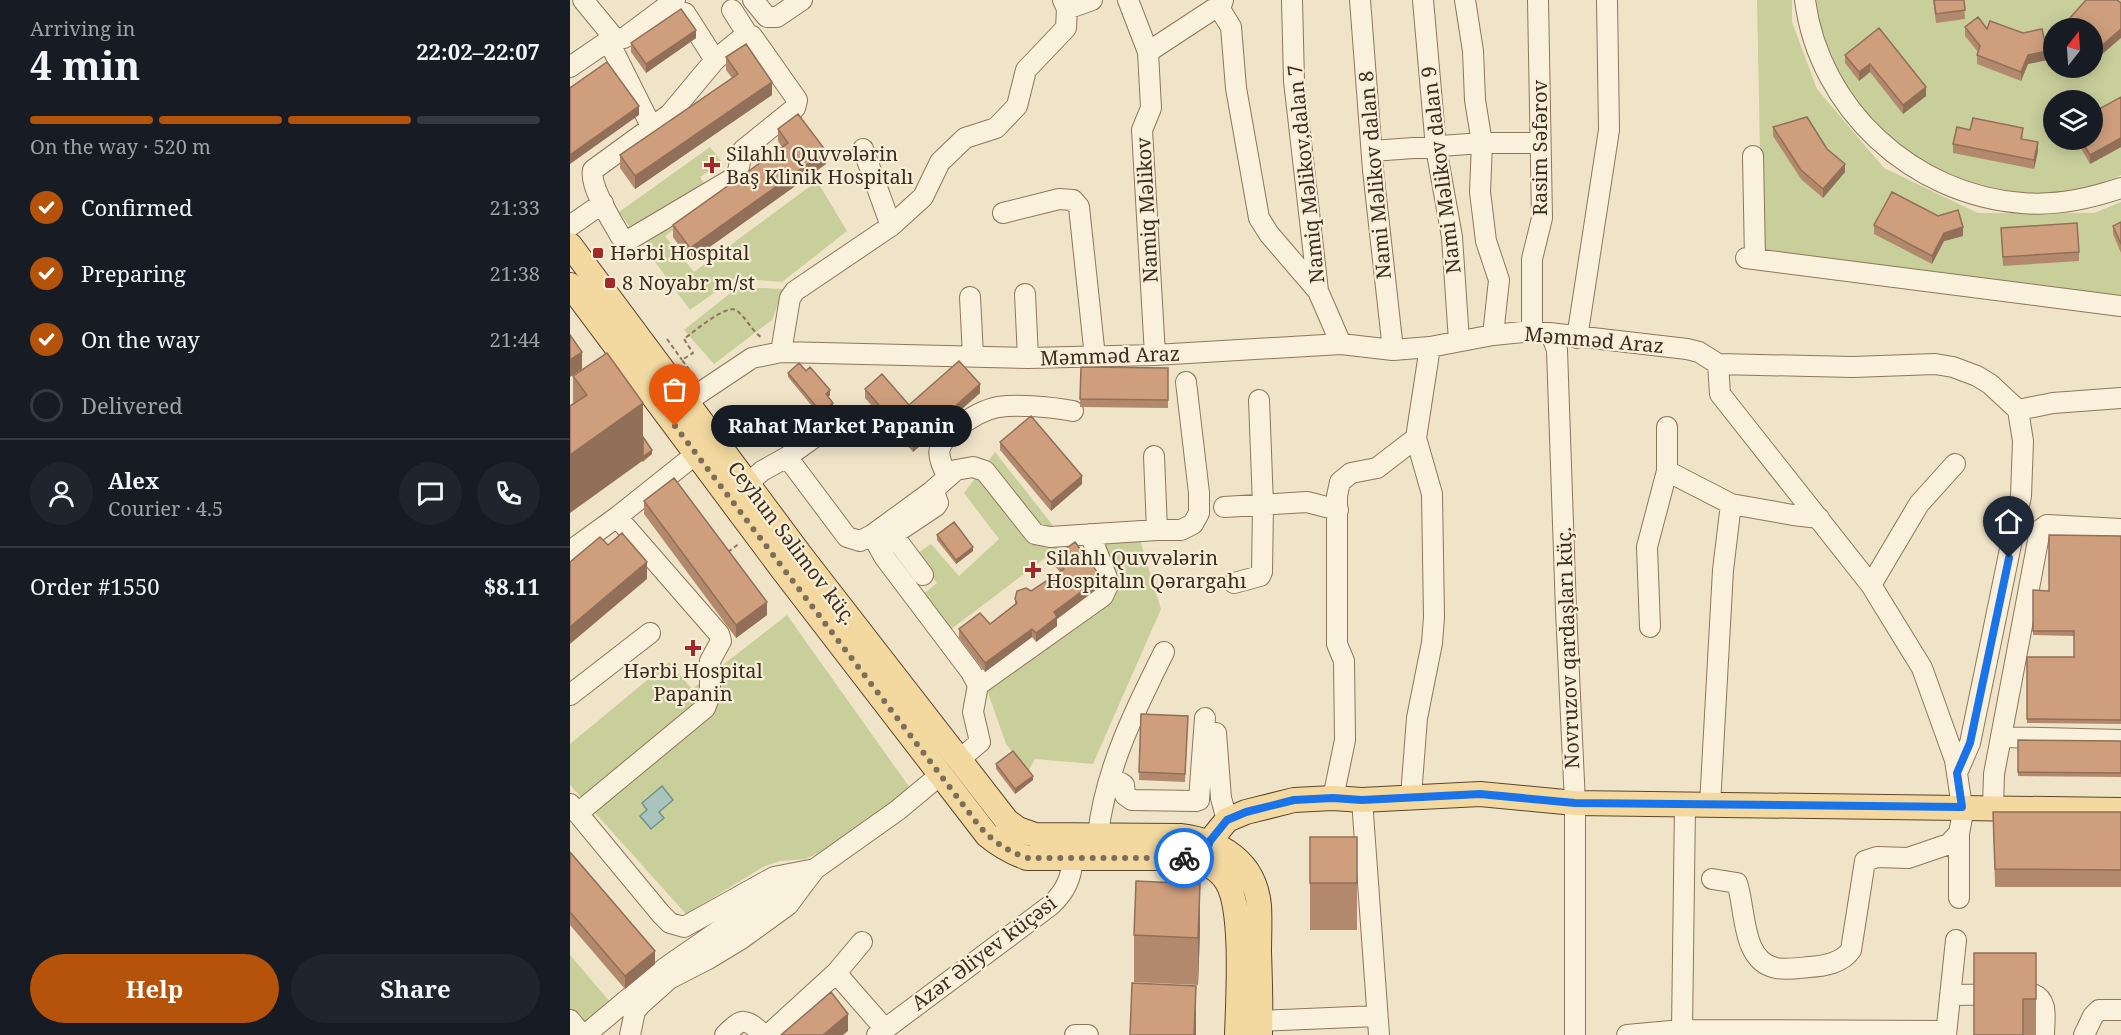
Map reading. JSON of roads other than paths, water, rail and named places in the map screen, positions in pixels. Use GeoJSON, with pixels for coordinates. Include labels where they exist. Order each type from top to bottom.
{"type":"FeatureCollection","features":[{"type":"Feature","properties":{"kind":"main road","name":"Ceyhun Səlimov küç."},"geometry":{"type":"LineString","coordinates":[[570,245],[695,396],[747,484],[995,809],[1007,821],[1027,833],[1050,836],[1180,836],[1206,851]]}},
{"type":"Feature","properties":{"kind":"main road","name":"Ceyhun Səlimov küç."},"geometry":{"type":"LineString","coordinates":[[570,285],[631,381],[696,454],[987,835],[1005,849],[1027,858],[1174,857],[1206,851]]}},
{"type":"Feature","properties":{"kind":"main road"},"geometry":{"type":"LineString","coordinates":[[940,775],[959,760]]}},
{"type":"Feature","properties":{"kind":"main road"},"geometry":{"type":"LineString","coordinates":[[1206,851],[1227,820],[1246,812],[1294,800],[1333,798],[1362,800],[1480,794],[1575,803],[2121,810]]}},
{"type":"Feature","properties":{"kind":"main road"},"geometry":{"type":"LineString","coordinates":[[1206,851],[1231,853],[1251,878],[1255,890],[1259,904],[1260,1028]]}},
{"type":"Feature","properties":{"kind":"main road"},"geometry":{"type":"LineString","coordinates":[[1206,851],[1212,867],[1227,882],[1235,904],[1238,948],[1237,1035]]}},
{"type":"Feature","properties":{"kind":"street"},"geometry":{"type":"LineString","coordinates":[[583,0],[611,34],[610,41],[652,128]]}},
{"type":"Feature","properties":{"kind":"street"},"geometry":{"type":"LineString","coordinates":[[753,0],[767,17],[773,18],[802,0]]}},
{"type":"Feature","properties":{"kind":"street"},"geometry":{"type":"LineString","coordinates":[[782,352],[790,298],[795,291],[891,226],[923,196],[940,162],[965,138],[996,128],[1017,106],[1026,70],[1066,28],[1065,4],[1092,0]]}},
{"type":"Feature","properties":{"kind":"street","name":"Namiq Məlikov"},"geometry":{"type":"LineString","coordinates":[[1128,0],[1148,52],[1151,108],[1142,130],[1155,355]]}},
{"type":"Feature","properties":{"kind":"street","name":"Namiq Məlikov,dalan 7"},"geometry":{"type":"LineString","coordinates":[[1292,0],[1294,81],[1318,291],[1341,344]]}},
{"type":"Feature","properties":{"kind":"street","name":"Nami Məlikov dalan 8"},"geometry":{"type":"LineString","coordinates":[[1360,0],[1371,151],[1393,350]]}},
{"type":"Feature","properties":{"kind":"street","name":"Nami Məlikov dalan 9"},"geometry":{"type":"LineString","coordinates":[[1423,0],[1436,148],[1452,237],[1459,341]]}},
{"type":"Feature","properties":{"kind":"street"},"geometry":{"type":"LineString","coordinates":[[1465,0],[1473,51],[1475,100],[1482,143],[1481,202],[1486,241],[1499,280],[1493,335]]}},
{"type":"Feature","properties":{"kind":"street","name":"Rasim Səfərov"},"geometry":{"type":"LineString","coordinates":[[1538,0],[1542,218],[1532,259],[1542,333]]}},
{"type":"Feature","properties":{"kind":"street"},"geometry":{"type":"LineString","coordinates":[[1577,338],[1609,130],[1607,0]]}},
{"type":"Feature","properties":{"kind":"street"},"geometry":{"type":"LineString","coordinates":[[1805,0],[1807,17],[1818,53],[1835,87],[1857,119],[1877,139],[1914,168],[1948,186],[1975,195],[2022,203],[2060,203],[2098,196],[2121,188]]}},
{"type":"Feature","properties":{"kind":"street"},"geometry":{"type":"LineString","coordinates":[[1148,52],[1212,9],[1222,5],[1231,27],[1236,88],[1259,218],[1269,234],[1318,291]]}},
{"type":"Feature","properties":{"kind":"street"},"geometry":{"type":"LineString","coordinates":[[570,67],[610,41],[624,38],[680,6],[715,60]]}},
{"type":"Feature","properties":{"kind":"street"},"geometry":{"type":"LineString","coordinates":[[732,10],[793,94],[797,104],[743,150],[740,168],[735,177],[627,241],[621,237],[603,203],[591,176],[592,170],[652,128],[676,108],[715,60],[742,37],[748,35]]}},
{"type":"Feature","properties":{"kind":"street"},"geometry":{"type":"LineString","coordinates":[[1371,151],[1482,143],[1540,142]]}},
{"type":"Feature","properties":{"kind":"street"},"geometry":{"type":"LineString","coordinates":[[863,149],[891,226]]}},
{"type":"Feature","properties":{"kind":"street"},"geometry":{"type":"LineString","coordinates":[[1754,156],[1751,259],[2121,306]]}},
{"type":"Feature","properties":{"kind":"street"},"geometry":{"type":"LineString","coordinates":[[1003,213],[1059,199],[1073,200],[1079,207],[1095,357]]}},
{"type":"Feature","properties":{"kind":"street"},"geometry":{"type":"LineString","coordinates":[[570,226],[603,203]]}},
{"type":"Feature","properties":{"kind":"street"},"geometry":{"type":"LineString","coordinates":[[1024,294],[1028,358]]}},
{"type":"Feature","properties":{"kind":"street"},"geometry":{"type":"LineString","coordinates":[[970,297],[973,356]]}},
{"type":"Feature","properties":{"kind":"street","name":"Məmməd Araz"},"geometry":{"type":"LineString","coordinates":[[695,396],[752,358],[782,352],[1028,358],[1155,355],[1341,344],[1393,350],[1430,347],[1493,335],[1542,333],[1687,349],[1699,352],[1718,364],[1853,367],[1935,364],[1953,367],[1977,376],[1990,384],[2018,410]]}},
{"type":"Feature","properties":{"kind":"street","name":"Novruzov qardaşları küç."},"geometry":{"type":"LineString","coordinates":[[1542,333],[1557,350],[1575,803],[1575,1035]]}},
{"type":"Feature","properties":{"kind":"street"},"geometry":{"type":"LineString","coordinates":[[1411,796],[1417,718],[1432,644],[1434,616],[1432,494],[1416,438],[1430,347]]}},
{"type":"Feature","properties":{"kind":"street"},"geometry":{"type":"LineString","coordinates":[[1718,364],[1720,394],[1871,585],[1922,668],[1955,760],[1963,807],[1959,833],[1959,898]]}},
{"type":"Feature","properties":{"kind":"street"},"geometry":{"type":"LineString","coordinates":[[787,457],[847,537],[860,541],[881,538],[947,476],[956,470],[973,466],[985,471],[1035,534],[1050,537],[1181,530],[1192,524],[1199,513],[1194,443],[1186,382]]}},
{"type":"Feature","properties":{"kind":"street"},"geometry":{"type":"LineString","coordinates":[[1957,773],[1970,743],[1993,641],[2021,496],[2023,441],[2018,410],[2053,403],[2121,398]]}},
{"type":"Feature","properties":{"kind":"street"},"geometry":{"type":"LineString","coordinates":[[1234,583],[1260,576],[1262,572],[1263,505],[1259,400]]}},
{"type":"Feature","properties":{"kind":"street"},"geometry":{"type":"LineString","coordinates":[[947,476],[939,458],[939,447],[945,438],[972,417],[997,407],[1056,408],[1073,411]]}},
{"type":"Feature","properties":{"kind":"street"},"geometry":{"type":"LineString","coordinates":[[747,484],[762,471],[787,457],[844,416]]}},
{"type":"Feature","properties":{"kind":"street"},"geometry":{"type":"LineString","coordinates":[[1650,627],[1647,547],[1667,471],[1667,427]]}},
{"type":"Feature","properties":{"kind":"street"},"geometry":{"type":"LineString","coordinates":[[1333,798],[1345,740],[1344,661],[1337,644],[1340,482],[1351,473],[1377,468],[1416,438]]}},
{"type":"Feature","properties":{"kind":"street"},"geometry":{"type":"LineString","coordinates":[[570,551],[696,454]]}},
{"type":"Feature","properties":{"kind":"street"},"geometry":{"type":"LineString","coordinates":[[1154,456],[1157,530]]}},
{"type":"Feature","properties":{"kind":"street"},"geometry":{"type":"LineString","coordinates":[[1871,585],[1919,504],[1955,464]]}},
{"type":"Feature","properties":{"kind":"street"},"geometry":{"type":"LineString","coordinates":[[1667,471],[1731,504],[1819,518]]}},
{"type":"Feature","properties":{"kind":"street"},"geometry":{"type":"LineString","coordinates":[[1224,507],[1307,502],[1338,510]]}},
{"type":"Feature","properties":{"kind":"street"},"geometry":{"type":"LineString","coordinates":[[1710,805],[1723,570],[1731,504]]}},
{"type":"Feature","properties":{"kind":"street"},"geometry":{"type":"LineString","coordinates":[[617,517],[719,634],[721,641],[710,661],[710,695],[705,708],[574,808],[661,914],[670,923],[684,927],[774,878],[815,869]]}},
{"type":"Feature","properties":{"kind":"street"},"geometry":{"type":"LineString","coordinates":[[1993,808],[1994,774],[2040,530],[2047,525],[2121,529]]}},
{"type":"Feature","properties":{"kind":"street"},"geometry":{"type":"LineString","coordinates":[[978,685],[1103,596],[1109,583],[1090,534]]}},
{"type":"Feature","properties":{"kind":"street"},"geometry":{"type":"LineString","coordinates":[[881,538],[923,575]]}},
{"type":"Feature","properties":{"kind":"street"},"geometry":{"type":"LineString","coordinates":[[881,538],[885,558],[971,672],[978,685],[973,712],[980,742],[959,760]]}},
{"type":"Feature","properties":{"kind":"street"},"geometry":{"type":"LineString","coordinates":[[570,695],[650,633]]}},
{"type":"Feature","properties":{"kind":"street"},"geometry":{"type":"LineString","coordinates":[[1098,835],[1101,808],[1110,780],[1137,706],[1164,652]]}},
{"type":"Feature","properties":{"kind":"street"},"geometry":{"type":"LineString","coordinates":[[1110,780],[1124,785],[1125,795],[1132,800],[1198,800],[1210,725],[1222,807],[1227,820]]}},
{"type":"Feature","properties":{"kind":"street"},"geometry":{"type":"LineString","coordinates":[[2001,737],[2121,740]]}},
{"type":"Feature","properties":{"kind":"street"},"geometry":{"type":"LineString","coordinates":[[570,1020],[584,1035],[665,968],[750,909],[815,869],[898,810],[940,775]]}},
{"type":"Feature","properties":{"kind":"street"},"geometry":{"type":"LineString","coordinates":[[1260,1028],[1378,1026],[1362,800]]}},
{"type":"Feature","properties":{"kind":"street"},"geometry":{"type":"LineString","coordinates":[[1682,1030],[1684,805]]}},
{"type":"Feature","properties":{"kind":"street"},"geometry":{"type":"LineString","coordinates":[[1712,879],[1737,883],[1747,933],[1754,951],[1764,963],[1776,968],[1822,966],[1842,959],[1851,950],[1865,861],[1876,857],[1908,858],[1948,844],[1959,833]]}},
{"type":"Feature","properties":{"kind":"street","name":"Azər Əliyev küçəsi"},"geometry":{"type":"LineString","coordinates":[[881,1032],[1059,897],[1068,883],[1073,859]]}},
{"type":"Feature","properties":{"kind":"street"},"geometry":{"type":"LineString","coordinates":[[630,1035],[635,1011],[640,1004],[669,979],[687,972],[716,954],[788,905],[815,869]]}},
{"type":"Feature","properties":{"kind":"street"},"geometry":{"type":"LineString","coordinates":[[1627,1035],[1682,1030],[1946,1033],[1956,939]]}},
{"type":"Feature","properties":{"kind":"street"},"geometry":{"type":"LineString","coordinates":[[725,1035],[736,1023],[749,1021],[766,1035],[836,973],[862,942]]}},
{"type":"Feature","properties":{"kind":"street"},"geometry":{"type":"LineString","coordinates":[[836,973],[881,1032]]}},
{"type":"Feature","properties":{"kind":"street"},"geometry":{"type":"LineString","coordinates":[[1950,995],[2033,994],[2040,997],[2043,1002],[2044,1035]]}},
{"type":"Feature","properties":{"kind":"street"},"geometry":{"type":"LineString","coordinates":[[2084,1035],[2092,1016],[2099,1011],[2121,1010]]}},
{"type":"Feature","properties":{"kind":"street"},"geometry":{"type":"LineString","coordinates":[[1075,1035],[1088,1035]]}},
{"type":"Feature","properties":{"kind":"water"},"geometry":{"type":"Polygon","coordinates":[[[662,786],[673,800],[659,812],[664,818],[651,829],[640,816],[647,810],[642,803],[662,786]]]}},
{"type":"Feature","properties":{"kind":"place","name":"Silahlı Quvvələrin Baş Klinik Hospitalı"},"geometry":{"type":"Point","coordinates":[712,165]}},
{"type":"Feature","properties":{"kind":"place","name":"Hərbi Hospital"},"geometry":{"type":"Point","coordinates":[598,253]}},
{"type":"Feature","properties":{"kind":"place","name":"8 Noyabr m/st"},"geometry":{"type":"Point","coordinates":[610,283]}},
{"type":"Feature","properties":{"kind":"place","name":"Rahat Market Papanin"},"geometry":{"type":"Point","coordinates":[675,426]}},
{"type":"Feature","properties":{"kind":"place","name":"Silahlı Quvvələrin Hospitalın Qərargahı"},"geometry":{"type":"Point","coordinates":[1033,570]}},
{"type":"Feature","properties":{"kind":"place","name":"Hərbi Hospital Papanin"},"geometry":{"type":"Point","coordinates":[693,648]}}]}
